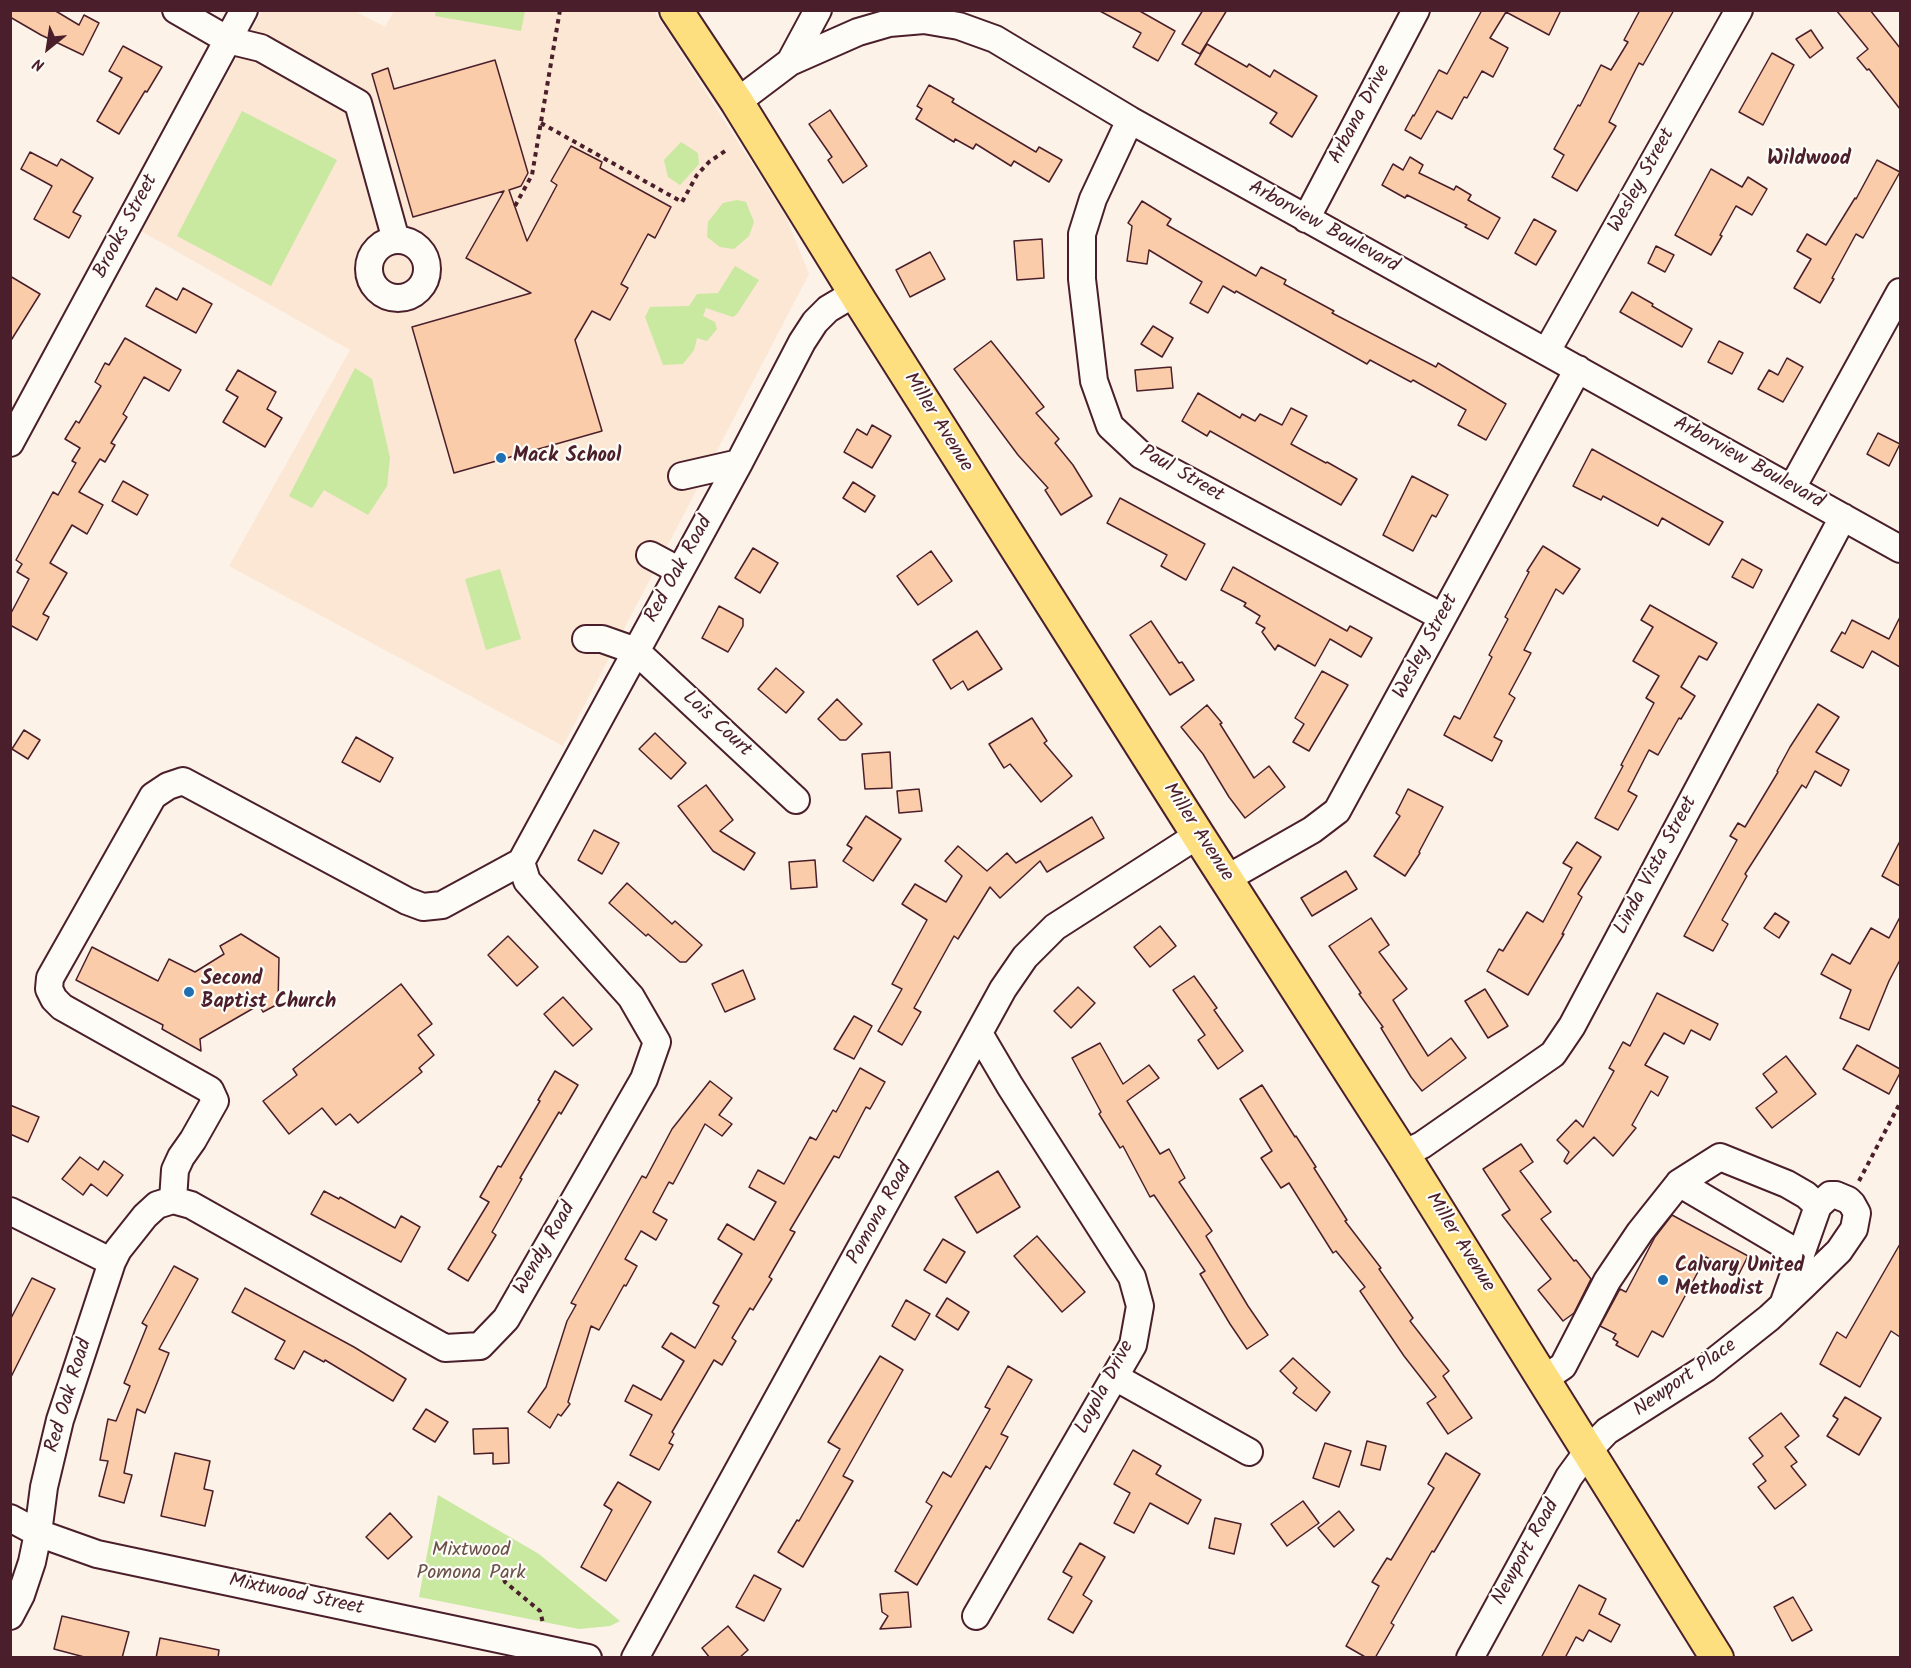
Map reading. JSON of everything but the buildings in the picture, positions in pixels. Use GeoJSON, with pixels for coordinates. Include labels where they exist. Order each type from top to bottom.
{"type":"FeatureCollection","features":[{"type":"Feature","properties":{"kind":"main road","name":"Miller Avenue"},"geometry":{"type":"LineString","coordinates":[[676,10],[737,102],[1198,835],[1404,1154],[1717,1658]]}},
{"type":"Feature","properties":{"kind":"street"},"geometry":{"type":"LineString","coordinates":[[176,10],[228,39],[261,48],[358,103],[396,240]]}},
{"type":"Feature","properties":{"kind":"street","name":"Brooks Street"},"geometry":{"type":"LineString","coordinates":[[10,443],[244,10]]}},
{"type":"Feature","properties":{"kind":"street"},"geometry":{"type":"LineString","coordinates":[[790,62],[818,10]]}},
{"type":"Feature","properties":{"kind":"street","name":"Arbana Drive"},"geometry":{"type":"LineString","coordinates":[[1306,219],[1416,10]]}},
{"type":"Feature","properties":{"kind":"street","name":"Wesley Street"},"geometry":{"type":"LineString","coordinates":[[1547,351],[1738,10]]}},
{"type":"Feature","properties":{"kind":"street","name":"Arborview Boulevard"},"geometry":{"type":"LineString","coordinates":[[737,102],[790,62],[858,32],[885,17],[959,26],[995,39],[1130,120],[1900,549]]}},
{"type":"Feature","properties":{"kind":"street","name":"Paul Street"},"geometry":{"type":"LineString","coordinates":[[1130,120],[1093,199],[1082,234],[1082,279],[1094,381],[1110,426],[1141,455],[1442,617]]}},
{"type":"Feature","properties":{"kind":"street","name":"Red Oak Road"},"geometry":{"type":"LineString","coordinates":[[521,862],[739,463],[802,342],[815,322],[828,309],[855,292]]}},
{"type":"Feature","properties":{"kind":"street"},"geometry":{"type":"LineString","coordinates":[[1792,488],[1900,292]]}},
{"type":"Feature","properties":{"kind":"street","name":"Wesley Street"},"geometry":{"type":"LineString","coordinates":[[1227,879],[1312,830],[1336,811],[1578,369]]}},
{"type":"Feature","properties":{"kind":"street"},"geometry":{"type":"LineString","coordinates":[[682,476],[739,463]]}},
{"type":"Feature","properties":{"kind":"street","name":"Linda Vista Street"},"geometry":{"type":"LineString","coordinates":[[1404,1154],[1422,1145],[1553,1054],[1572,1026],[1843,517]]}},
{"type":"Feature","properties":{"kind":"street"},"geometry":{"type":"LineString","coordinates":[[650,555],[680,571]]}},
{"type":"Feature","properties":{"kind":"street"},"geometry":{"type":"LineString","coordinates":[[586,639],[602,639],[636,651]]}},
{"type":"Feature","properties":{"kind":"street","name":"Lois Court"},"geometry":{"type":"LineString","coordinates":[[636,651],[796,800]]}},
{"type":"Feature","properties":{"kind":"street"},"geometry":{"type":"LineString","coordinates":[[173,1200],[175,1170],[215,1101],[210,1090],[62,1007],[54,999],[49,989],[50,978],[153,796],[168,786],[183,781],[407,901],[423,907],[442,905],[521,862]]}},
{"type":"Feature","properties":{"kind":"street","name":"Pomona Road"},"geometry":{"type":"LineString","coordinates":[[635,1658],[980,1035],[1003,989],[1024,957],[1055,927],[1198,835]]}},
{"type":"Feature","properties":{"kind":"street","name":"Wendy Road"},"geometry":{"type":"LineString","coordinates":[[173,1200],[191,1205],[445,1347],[480,1346],[506,1318],[644,1079],[657,1042],[631,997],[527,881],[521,862]]}},
{"type":"Feature","properties":{"kind":"street","name":"Loyola Drive"},"geometry":{"type":"LineString","coordinates":[[976,1616],[1133,1345],[1140,1306],[1132,1277],[980,1035]]}},
{"type":"Feature","properties":{"kind":"street"},"geometry":{"type":"LineString","coordinates":[[1544,1379],[1563,1366],[1607,1281],[1640,1232],[1679,1183],[1720,1157],[1787,1184],[1806,1195],[1818,1206]]}},
{"type":"Feature","properties":{"kind":"street"},"geometry":{"type":"LineString","coordinates":[[1679,1183],[1801,1255]]}},
{"type":"Feature","properties":{"kind":"street"},"geometry":{"type":"LineString","coordinates":[[1783,1305],[1818,1206],[1830,1195],[1848,1200]]}},
{"type":"Feature","properties":{"kind":"street","name":"Red Oak Road"},"geometry":{"type":"LineString","coordinates":[[10,1616],[21,1595],[32,1562],[44,1487],[60,1420],[112,1263],[118,1250],[145,1216],[157,1205],[173,1200]]}},
{"type":"Feature","properties":{"kind":"street","name":"Newport Place"},"geometry":{"type":"LineString","coordinates":[[1588,1451],[1607,1431],[1706,1368],[1783,1305],[1839,1251],[1854,1229],[1857,1213],[1848,1200]]}},
{"type":"Feature","properties":{"kind":"street"},"geometry":{"type":"LineString","coordinates":[[10,1211],[112,1263]]}},
{"type":"Feature","properties":{"kind":"street"},"geometry":{"type":"LineString","coordinates":[[1115,1377],[1249,1452]]}},
{"type":"Feature","properties":{"kind":"street","name":"Newport Road"},"geometry":{"type":"LineString","coordinates":[[1470,1658],[1569,1477],[1588,1451]]}},
{"type":"Feature","properties":{"kind":"street","name":"Mixtwood Street"},"geometry":{"type":"LineString","coordinates":[[10,1518],[38,1533],[97,1554],[588,1658]]}},
{"type":"Feature","properties":{"kind":"path"},"geometry":{"type":"LineString","coordinates":[[515,206],[532,175],[560,10]]}},
{"type":"Feature","properties":{"kind":"path"},"geometry":{"type":"LineString","coordinates":[[541,123],[682,202],[698,175],[709,162],[728,149]]}},
{"type":"Feature","properties":{"kind":"path"},"geometry":{"type":"LineString","coordinates":[[1848,1200],[1900,1103]]}},
{"type":"Feature","properties":{"kind":"path"},"geometry":{"type":"LineString","coordinates":[[501,1571],[505,1582],[540,1611],[543,1623]]}},
{"type":"Feature","properties":{"kind":"shaded area","name":"Mack School"},"geometry":{"type":"Polygon","coordinates":[[[262,11],[355,11],[385,27],[394,11],[654,11],[786,217],[809,274],[563,746],[229,566],[350,350],[141,231],[262,11]]]}},
{"type":"Feature","properties":{"kind":"green space"},"geometry":{"type":"Polygon","coordinates":[[[436,10],[525,11],[521,31],[435,16],[436,10]]]}},
{"type":"Feature","properties":{"kind":"green space"},"geometry":{"type":"Polygon","coordinates":[[[242,111],[337,160],[271,286],[177,236],[242,111]]]}},
{"type":"Feature","properties":{"kind":"green space"},"geometry":{"type":"Polygon","coordinates":[[[681,142],[698,153],[699,164],[680,185],[668,177],[664,160],[681,142]]]}},
{"type":"Feature","properties":{"kind":"green space"},"geometry":{"type":"Polygon","coordinates":[[[737,200],[746,202],[754,222],[749,236],[734,249],[720,247],[707,237],[708,222],[723,203],[737,200]]]}},
{"type":"Feature","properties":{"kind":"green space"},"geometry":{"type":"Polygon","coordinates":[[[735,266],[759,280],[737,314],[733,317],[706,308],[703,316],[715,322],[717,329],[707,341],[697,338],[694,350],[683,364],[663,365],[645,317],[650,307],[689,306],[697,294],[718,293],[735,266]]]}},
{"type":"Feature","properties":{"kind":"green space"},"geometry":{"type":"Polygon","coordinates":[[[355,368],[372,379],[390,458],[387,486],[368,515],[324,490],[312,508],[289,496],[355,368]]]}},
{"type":"Feature","properties":{"kind":"green space"},"geometry":{"type":"Polygon","coordinates":[[[500,569],[521,639],[486,650],[465,579],[500,569]]]}},
{"type":"Feature","properties":{"kind":"green space","name":"Mixtwood Pomona Park"},"geometry":{"type":"Polygon","coordinates":[[[438,1495],[539,1554],[620,1621],[610,1626],[579,1629],[419,1597],[438,1495]]]}},
{"type":"Feature","properties":{"kind":"place","name":"Mack School"},"geometry":{"type":"Point","coordinates":[501,458]}},
{"type":"Feature","properties":{"kind":"place","name":"Second Baptist Church"},"geometry":{"type":"Point","coordinates":[189,992]}},
{"type":"Feature","properties":{"kind":"place","name":"Calvary United Methodist"},"geometry":{"type":"Point","coordinates":[1663,1280]}},
{"type":"Feature","properties":{"kind":"district","name":"Wildwood"},"geometry":{"type":"Point","coordinates":[1809,160]}}]}
